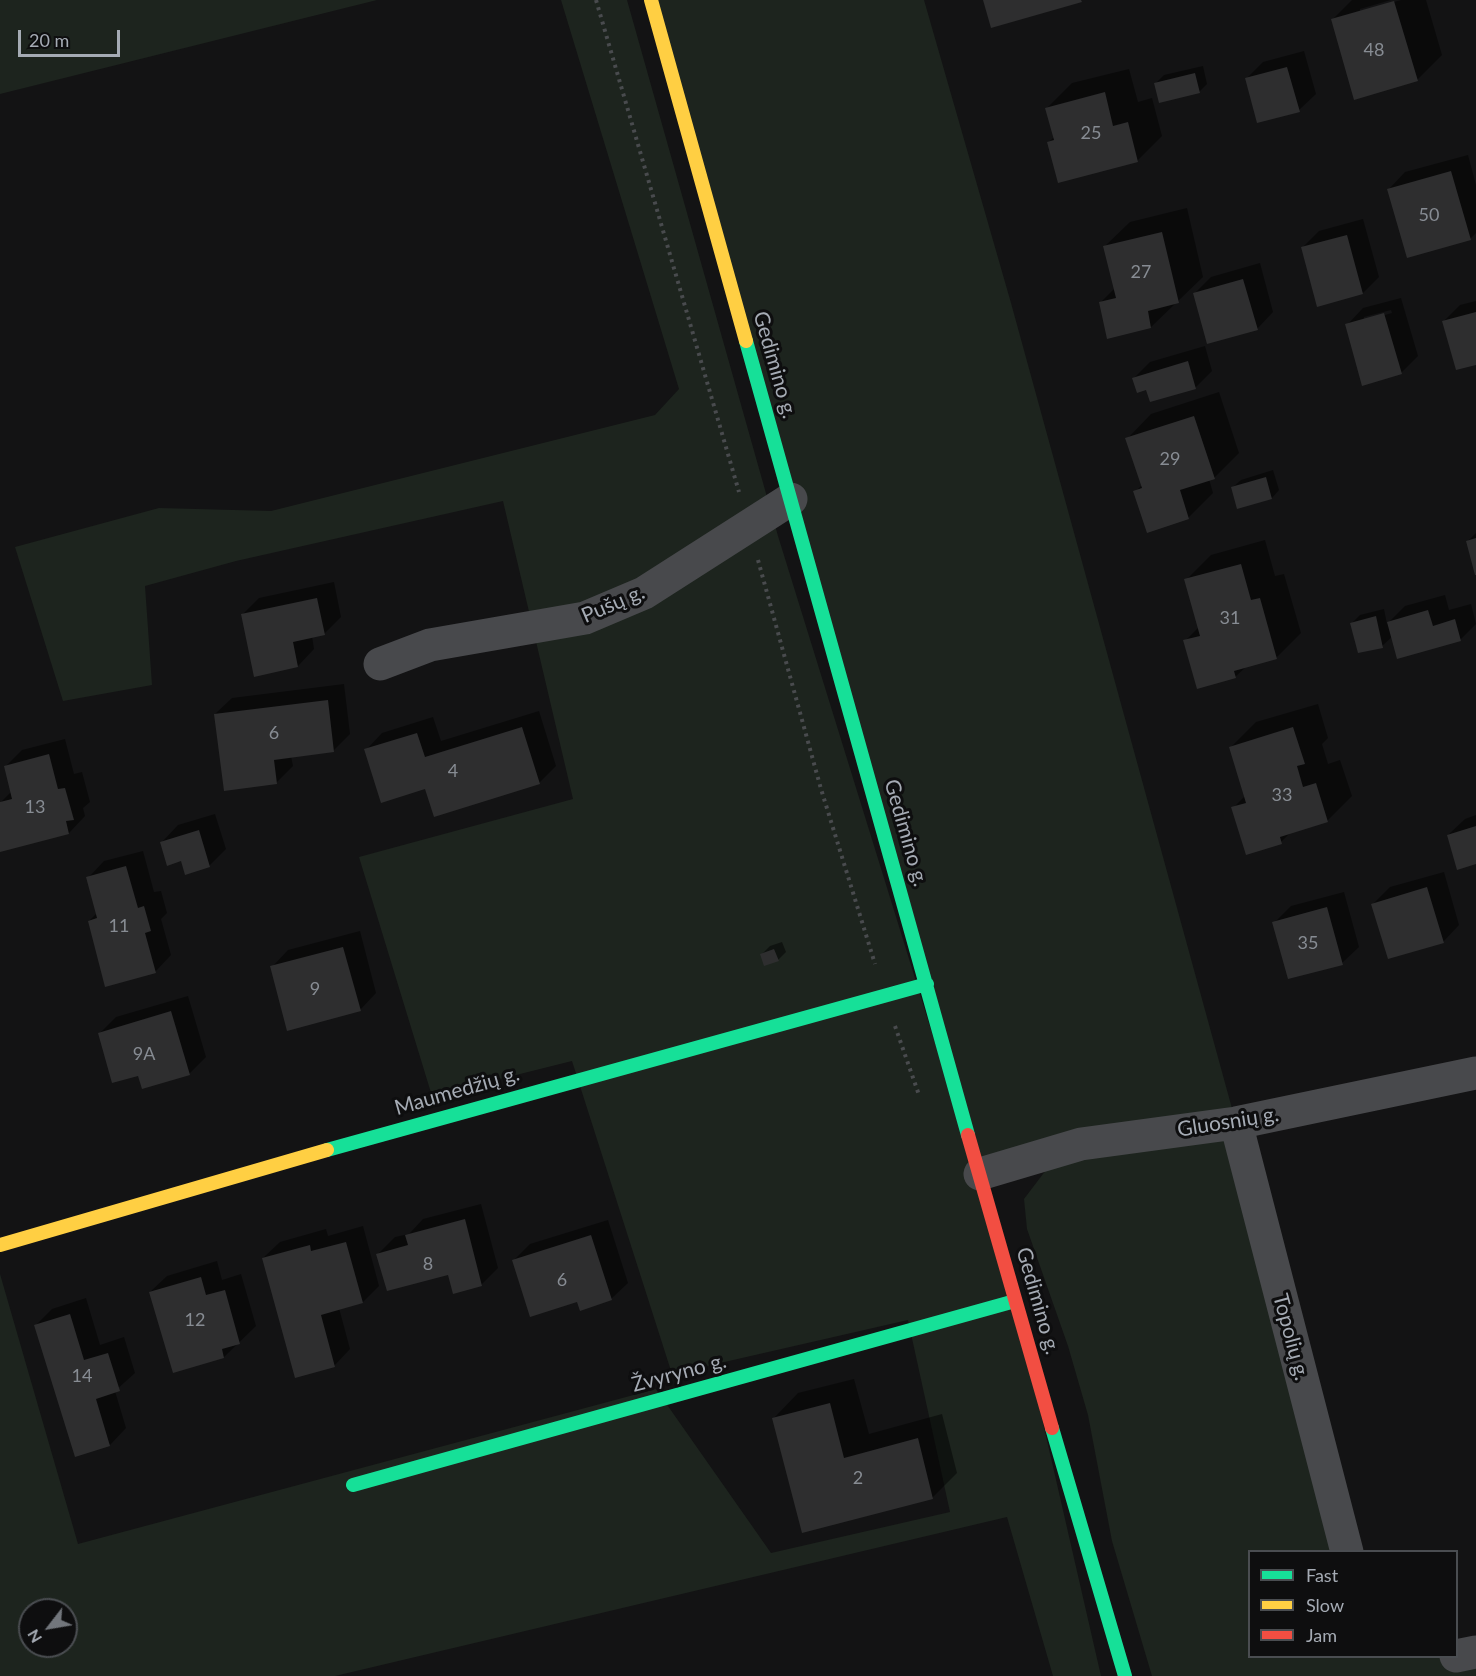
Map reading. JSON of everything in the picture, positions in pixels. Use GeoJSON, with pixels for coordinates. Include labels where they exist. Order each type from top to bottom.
{"type":"FeatureCollection","features":[{"type":"Feature","properties":{"kind":"main road","name":"Gedimino g."},"geometry":{"type":"LineString","coordinates":[[651,0],[1015,1301],[1125,1676]]}},
{"type":"Feature","properties":{"kind":"main road","name":"Maumedžių g."},"geometry":{"type":"LineString","coordinates":[[0,1245],[442,1116],[927,984]]}},
{"type":"Feature","properties":{"kind":"main road","name":"Žvyryno g."},"geometry":{"type":"LineString","coordinates":[[353,1485],[1015,1301]]}},
{"type":"Feature","properties":{"kind":"street","name":"Pušų g."},"geometry":{"type":"LineString","coordinates":[[380,664],[430,645],[585,618],[644,593],[791,499]]}},
{"type":"Feature","properties":{"kind":"street","name":"Gluosnių g."},"geometry":{"type":"LineString","coordinates":[[981,1174],[1081,1144],[1236,1123],[1476,1073]]}},
{"type":"Feature","properties":{"kind":"street","name":"Topolių g."},"geometry":{"type":"LineString","coordinates":[[1236,1123],[1347,1550]]}},
{"type":"Feature","properties":{"kind":"street"},"geometry":{"type":"LineString","coordinates":[[1458,1655],[1476,1652]]}},
{"type":"Feature","properties":{"kind":"path"},"geometry":{"type":"LineString","coordinates":[[596,0],[749,525],[822,789],[885,995],[920,1096]]}},
{"type":"Feature","properties":{"kind":"shaded area"},"geometry":{"type":"Polygon","coordinates":[[[0,0],[377,0],[0,94],[0,0]]]}},
{"type":"Feature","properties":{"kind":"shaded area"},"geometry":{"type":"Polygon","coordinates":[[[561,0],[627,0],[778,536],[1015,1301],[1101,1676],[1053,1676],[1007,1517],[335,1676],[0,1676],[0,1274],[78,1544],[656,1389],[771,1553],[950,1512],[908,1320],[672,1374],[572,1061],[432,1096],[359,857],[573,799],[503,501],[236,561],[145,586],[152,685],[63,701],[15,547],[159,508],[271,511],[655,415],[679,389],[561,0]]]}},
{"type":"Feature","properties":{"kind":"shaded area"},"geometry":{"type":"Polygon","coordinates":[[[651,0],[924,0],[1011,303],[1236,1123],[1347,1550],[1248,1550],[1248,1658],[1458,1658],[1458,1656],[1476,1652],[1476,1676],[1152,1676],[1112,1541],[1088,1415],[1068,1346],[1027,1229],[1024,1199],[1046,1170],[980,1174],[651,0]]]}},
{"type":"Feature","properties":{"kind":"building"},"geometry":{"type":"Polygon","coordinates":[[[983,0],[1081,0],[1082,2],[991,28],[983,0]]]}},
{"type":"Feature","properties":{"kind":"building"},"geometry":{"type":"Polygon","coordinates":[[[1394,1],[1418,81],[1354,100],[1331,19],[1394,1]]]}},
{"type":"Feature","properties":{"kind":"building"},"geometry":{"type":"Polygon","coordinates":[[[1287,67],[1300,112],[1257,123],[1245,78],[1287,67]]]}},
{"type":"Feature","properties":{"kind":"building"},"geometry":{"type":"Polygon","coordinates":[[[1195,73],[1200,93],[1159,103],[1154,83],[1195,73]]]}},
{"type":"Feature","properties":{"kind":"building"},"geometry":{"type":"Polygon","coordinates":[[[1105,92],[1113,126],[1128,122],[1138,162],[1058,183],[1047,142],[1054,140],[1045,108],[1105,92]]]}},
{"type":"Feature","properties":{"kind":"building"},"geometry":{"type":"Polygon","coordinates":[[[1451,171],[1471,240],[1407,258],[1387,189],[1451,171]]]}},
{"type":"Feature","properties":{"kind":"building"},"geometry":{"type":"Polygon","coordinates":[[[1162,232],[1179,303],[1148,311],[1151,328],[1107,339],[1099,302],[1116,298],[1103,246],[1162,232]]]}},
{"type":"Feature","properties":{"kind":"building"},"geometry":{"type":"Polygon","coordinates":[[[1347,235],[1363,294],[1317,307],[1301,247],[1347,235]]]}},
{"type":"Feature","properties":{"kind":"building"},"geometry":{"type":"Polygon","coordinates":[[[1243,279],[1258,330],[1207,344],[1193,293],[1243,279]]]}},
{"type":"Feature","properties":{"kind":"building"},"geometry":{"type":"Polygon","coordinates":[[[1476,312],[1476,365],[1456,370],[1442,321],[1476,312]]]}},
{"type":"Feature","properties":{"kind":"building"},"geometry":{"type":"Polygon","coordinates":[[[1384,313],[1402,374],[1362,386],[1345,324],[1384,313]]]}},
{"type":"Feature","properties":{"kind":"building"},"geometry":{"type":"Polygon","coordinates":[[[1188,361],[1196,389],[1150,402],[1146,390],[1137,393],[1132,378],[1188,361]]]}},
{"type":"Feature","properties":{"kind":"building"},"geometry":{"type":"Polygon","coordinates":[[[1194,416],[1215,479],[1180,490],[1189,519],[1147,533],[1133,491],[1142,488],[1125,438],[1194,416]]]}},
{"type":"Feature","properties":{"kind":"building"},"geometry":{"type":"Polygon","coordinates":[[[1266,477],[1272,499],[1237,509],[1231,487],[1266,477]]]}},
{"type":"Feature","properties":{"kind":"building"},"geometry":{"type":"Polygon","coordinates":[[[1476,538],[1476,575],[1475,575],[1466,541],[1476,538]]]}},
{"type":"Feature","properties":{"kind":"building"},"geometry":{"type":"Polygon","coordinates":[[[1241,564],[1251,600],[1260,598],[1277,659],[1234,671],[1236,678],[1197,689],[1183,640],[1200,636],[1184,579],[1241,564]]]}},
{"type":"Feature","properties":{"kind":"building"},"geometry":{"type":"Polygon","coordinates":[[[317,598],[325,635],[293,642],[298,667],[254,677],[241,614],[317,598]]]}},
{"type":"Feature","properties":{"kind":"building"},"geometry":{"type":"Polygon","coordinates":[[[1428,610],[1433,626],[1455,619],[1461,641],[1397,659],[1387,622],[1428,610]]]}},
{"type":"Feature","properties":{"kind":"building"},"geometry":{"type":"Polygon","coordinates":[[[1376,616],[1383,648],[1358,653],[1350,623],[1376,616]]]}},
{"type":"Feature","properties":{"kind":"building"},"geometry":{"type":"Polygon","coordinates":[[[328,700],[334,752],[274,760],[277,784],[224,791],[214,714],[328,700]]]}},
{"type":"Feature","properties":{"kind":"building"},"geometry":{"type":"Polygon","coordinates":[[[522,727],[540,784],[434,817],[425,789],[381,803],[364,749],[417,733],[425,757],[522,727]]]}},
{"type":"Feature","properties":{"kind":"building"},"geometry":{"type":"Polygon","coordinates":[[[1293,727],[1305,764],[1297,766],[1303,787],[1316,783],[1328,822],[1280,837],[1282,844],[1246,855],[1231,807],[1246,803],[1229,747],[1293,727]]]}},
{"type":"Feature","properties":{"kind":"building"},"geometry":{"type":"Polygon","coordinates":[[[49,754],[58,789],[65,788],[74,820],[66,821],[69,834],[0,852],[0,802],[12,799],[4,766],[49,754]]]}},
{"type":"Feature","properties":{"kind":"building"},"geometry":{"type":"Polygon","coordinates":[[[1476,826],[1476,864],[1457,870],[1447,835],[1476,826]]]}},
{"type":"Feature","properties":{"kind":"building"},"geometry":{"type":"Polygon","coordinates":[[[199,830],[210,867],[185,875],[181,861],[167,866],[160,842],[199,830]]]}},
{"type":"Feature","properties":{"kind":"building"},"geometry":{"type":"Polygon","coordinates":[[[126,866],[138,908],[144,906],[151,931],[145,933],[156,973],[105,987],[88,921],[97,918],[86,877],[126,866]]]}},
{"type":"Feature","properties":{"kind":"building"},"geometry":{"type":"Polygon","coordinates":[[[1427,887],[1444,943],[1388,959],[1371,904],[1427,887]]]}},
{"type":"Feature","properties":{"kind":"building"},"geometry":{"type":"Polygon","coordinates":[[[1327,907],[1343,965],[1288,979],[1272,922],[1327,907]]]}},
{"type":"Feature","properties":{"kind":"building"},"geometry":{"type":"Polygon","coordinates":[[[343,947],[361,1011],[287,1031],[270,966],[343,947]]]}},
{"type":"Feature","properties":{"kind":"building"},"geometry":{"type":"Polygon","coordinates":[[[774,949],[779,961],[764,966],[760,954],[774,949]]]}},
{"type":"Feature","properties":{"kind":"building"},"geometry":{"type":"Polygon","coordinates":[[[171,1011],[190,1075],[142,1089],[138,1076],[112,1083],[98,1033],[171,1011]]]}},
{"type":"Feature","properties":{"kind":"building"},"geometry":{"type":"Polygon","coordinates":[[[465,1219],[482,1286],[453,1294],[448,1275],[387,1291],[376,1254],[408,1245],[405,1235],[465,1219]]]}},
{"type":"Feature","properties":{"kind":"building"},"geometry":{"type":"Polygon","coordinates":[[[591,1235],[612,1300],[580,1311],[577,1302],[530,1317],[512,1260],[591,1235]]]}},
{"type":"Feature","properties":{"kind":"building"},"geometry":{"type":"Polygon","coordinates":[[[346,1242],[363,1303],[321,1315],[335,1367],[295,1378],[262,1258],[310,1245],[311,1251],[346,1242]]]}},
{"type":"Feature","properties":{"kind":"building"},"geometry":{"type":"Polygon","coordinates":[[[201,1277],[206,1295],[225,1290],[240,1344],[222,1349],[224,1358],[173,1373],[149,1292],[201,1277]]]}},
{"type":"Feature","properties":{"kind":"building"},"geometry":{"type":"Polygon","coordinates":[[[70,1314],[84,1360],[108,1353],[120,1391],[96,1399],[110,1446],[75,1457],[34,1325],[70,1314]]]}},
{"type":"Feature","properties":{"kind":"building"},"geometry":{"type":"Polygon","coordinates":[[[830,1403],[844,1458],[918,1438],[933,1499],[802,1533],[772,1418],[830,1403]]]}},
{"type":"Feature","properties":{"kind":"traffic: fast"},"geometry":{"type":"LineString","coordinates":[[746,341],[968,1135]]}},
{"type":"Feature","properties":{"kind":"traffic: fast"},"geometry":{"type":"LineString","coordinates":[[327,1150],[927,984]]}},
{"type":"Feature","properties":{"kind":"traffic: fast"},"geometry":{"type":"LineString","coordinates":[[353,1485],[1015,1301]]}},
{"type":"Feature","properties":{"kind":"traffic: fast"},"geometry":{"type":"LineString","coordinates":[[1052,1428],[1125,1676]]}},
{"type":"Feature","properties":{"kind":"traffic: slow"},"geometry":{"type":"LineString","coordinates":[[651,0],[746,341]]}},
{"type":"Feature","properties":{"kind":"traffic: slow"},"geometry":{"type":"LineString","coordinates":[[0,1245],[327,1150]]}},
{"type":"Feature","properties":{"kind":"traffic: jam"},"geometry":{"type":"LineString","coordinates":[[968,1135],[1052,1428]]}}]}
